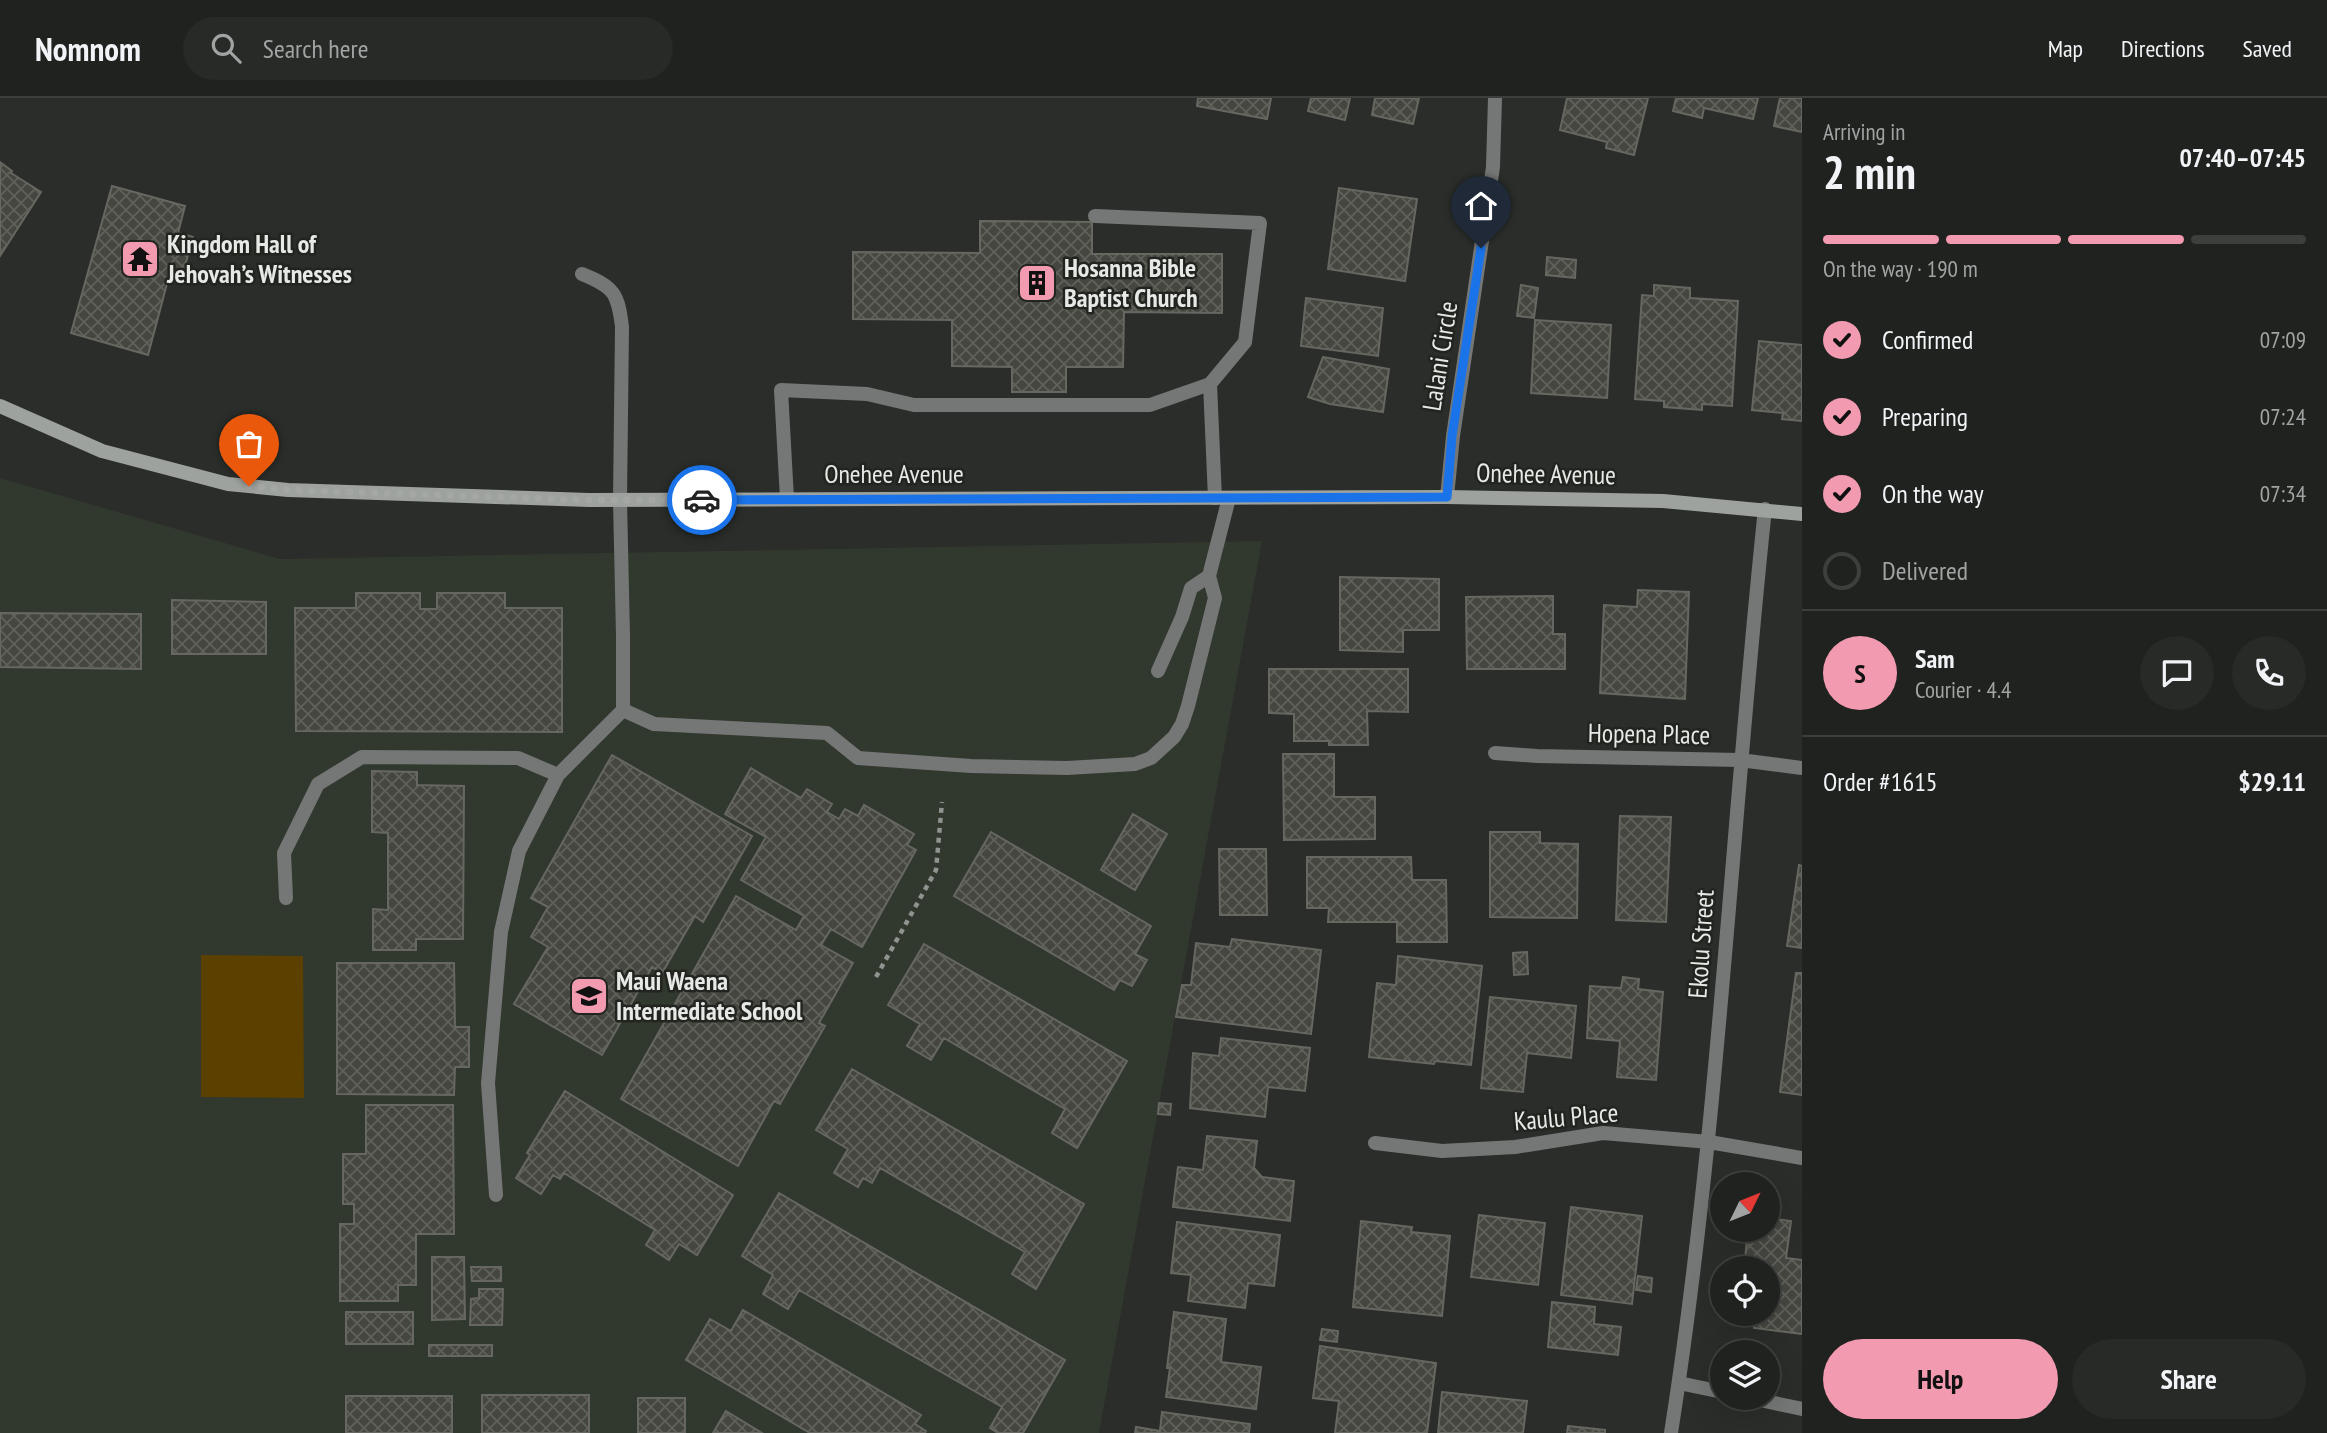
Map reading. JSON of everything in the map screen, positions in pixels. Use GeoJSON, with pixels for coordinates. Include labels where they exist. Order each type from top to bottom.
{"type":"FeatureCollection","features":[{"type":"Feature","properties":{"kind":"street","name":"Lalani Circle"},"geometry":{"type":"LineString","coordinates":[[1447,497],[1452,436],[1493,167],[1495,98]]}},
{"type":"Feature","properties":{"kind":"street"},"geometry":{"type":"LineString","coordinates":[[787,499],[781,390],[867,394],[914,405],[1150,405],[1210,384],[1245,342],[1260,223],[1095,216]]}},
{"type":"Feature","properties":{"kind":"street"},"geometry":{"type":"LineString","coordinates":[[496,1195],[488,1083],[501,932],[519,850],[558,775],[623,710],[620,500],[622,327],[619,302],[605,283],[582,274]]}},
{"type":"Feature","properties":{"kind":"street"},"geometry":{"type":"LineString","coordinates":[[623,710],[654,724],[827,733],[858,758],[971,766],[1067,768],[1135,764],[1151,758],[1163,749],[1182,724],[1215,598],[1209,576],[1222,498],[1210,384]]}},
{"type":"Feature","properties":{"kind":"street","name":"Onehee Avenue"},"geometry":{"type":"LineString","coordinates":[[0,406],[102,451],[228,484],[288,490],[620,500],[1447,497],[1663,501],[1802,514]]}},
{"type":"Feature","properties":{"kind":"street","name":"Ekolu Street"},"geometry":{"type":"LineString","coordinates":[[1671,1433],[1709,1142],[1740,760],[1765,509]]}},
{"type":"Feature","properties":{"kind":"street"},"geometry":{"type":"LineString","coordinates":[[1158,671],[1182,617],[1191,588],[1209,576]]}},
{"type":"Feature","properties":{"kind":"street","name":"Hopena Place"},"geometry":{"type":"LineString","coordinates":[[1495,753],[1537,757],[1740,760],[1802,768]]}},
{"type":"Feature","properties":{"kind":"street"},"geometry":{"type":"LineString","coordinates":[[286,898],[284,853],[318,784],[362,757],[518,758],[558,775]]}},
{"type":"Feature","properties":{"kind":"street","name":"Kaulu Place"},"geometry":{"type":"LineString","coordinates":[[1376,1143],[1442,1151],[1515,1147],[1603,1133],[1709,1142],[1802,1158]]}},
{"type":"Feature","properties":{"kind":"street"},"geometry":{"type":"LineString","coordinates":[[1679,1382],[1710,1389]]}},
{"type":"Feature","properties":{"kind":"street"},"geometry":{"type":"LineString","coordinates":[[1780,1404],[1802,1409]]}},
{"type":"Feature","properties":{"kind":"path"},"geometry":{"type":"LineString","coordinates":[[876,977],[936,870],[942,802]]}},
{"type":"Feature","properties":{"kind":"shaded area","name":"Maui Waena Intermediate School"},"geometry":{"type":"Polygon","coordinates":[[[0,478],[280,559],[1262,541],[1099,1433],[0,1433],[0,478]]]}},
{"type":"Feature","properties":{"kind":"shaded area"},"geometry":{"type":"Polygon","coordinates":[[[201,955],[303,956],[304,1098],[201,1097],[201,955]]]}},
{"type":"Feature","properties":{"kind":"building"},"geometry":{"type":"Polygon","coordinates":[[[1198,98],[1271,98],[1267,119],[1197,106],[1198,98]]]}},
{"type":"Feature","properties":{"kind":"building"},"geometry":{"type":"Polygon","coordinates":[[[1311,98],[1350,98],[1345,120],[1308,111],[1311,98]]]}},
{"type":"Feature","properties":{"kind":"building"},"geometry":{"type":"Polygon","coordinates":[[[1375,98],[1419,98],[1413,124],[1372,115],[1375,98]]]}},
{"type":"Feature","properties":{"kind":"building"},"geometry":{"type":"Polygon","coordinates":[[[1567,98],[1648,98],[1634,155],[1606,148],[1607,142],[1560,130],[1567,98]]]}},
{"type":"Feature","properties":{"kind":"building"},"geometry":{"type":"Polygon","coordinates":[[[1676,98],[1758,98],[1753,119],[1704,108],[1702,118],[1673,111],[1676,98]]]}},
{"type":"Feature","properties":{"kind":"building"},"geometry":{"type":"Polygon","coordinates":[[[1780,98],[1802,98],[1802,132],[1774,126],[1780,98]]]}},
{"type":"Feature","properties":{"kind":"building"},"geometry":{"type":"Polygon","coordinates":[[[0,162],[12,171],[11,173],[41,192],[0,256],[0,162]]]}},
{"type":"Feature","properties":{"kind":"building","name":"Kingdom Hall of Jehovah’s Witnesses"},"geometry":{"type":"Polygon","coordinates":[[[112,186],[185,206],[178,233],[193,237],[180,284],[168,280],[148,355],[71,333],[112,186]]]}},
{"type":"Feature","properties":{"kind":"building"},"geometry":{"type":"Polygon","coordinates":[[[1339,188],[1417,199],[1405,281],[1328,269],[1339,188]]]}},
{"type":"Feature","properties":{"kind":"building","name":"Hosanna Bible Baptist Church"},"geometry":{"type":"Polygon","coordinates":[[[980,221],[1092,222],[1092,254],[1222,254],[1222,313],[1124,312],[1123,367],[1066,367],[1066,392],[1012,392],[1012,367],[952,366],[952,320],[853,319],[853,252],[980,253],[980,221]]]}},
{"type":"Feature","properties":{"kind":"building"},"geometry":{"type":"Polygon","coordinates":[[[1547,257],[1576,260],[1575,278],[1546,275],[1547,257]]]}},
{"type":"Feature","properties":{"kind":"building"},"geometry":{"type":"Polygon","coordinates":[[[1521,285],[1538,288],[1534,318],[1517,316],[1521,285]]]}},
{"type":"Feature","properties":{"kind":"building"},"geometry":{"type":"Polygon","coordinates":[[[1654,285],[1690,288],[1690,298],[1738,301],[1732,406],[1702,404],[1702,410],[1664,407],[1664,401],[1635,399],[1642,295],[1654,296],[1654,285]]]}},
{"type":"Feature","properties":{"kind":"building"},"geometry":{"type":"Polygon","coordinates":[[[1306,298],[1383,308],[1378,356],[1301,346],[1306,298]]]}},
{"type":"Feature","properties":{"kind":"building"},"geometry":{"type":"Polygon","coordinates":[[[1535,320],[1611,325],[1607,398],[1531,393],[1535,320]]]}},
{"type":"Feature","properties":{"kind":"building"},"geometry":{"type":"Polygon","coordinates":[[[1759,341],[1802,345],[1802,421],[1782,419],[1783,413],[1752,410],[1759,341]]]}},
{"type":"Feature","properties":{"kind":"building"},"geometry":{"type":"Polygon","coordinates":[[[1323,357],[1389,369],[1383,412],[1330,404],[1308,397],[1323,357]]]}},
{"type":"Feature","properties":{"kind":"building"},"geometry":{"type":"Polygon","coordinates":[[[1340,577],[1439,579],[1439,630],[1403,630],[1403,652],[1340,650],[1340,577]]]}},
{"type":"Feature","properties":{"kind":"building"},"geometry":{"type":"Polygon","coordinates":[[[1638,590],[1689,592],[1685,699],[1600,693],[1604,605],[1637,607],[1638,590]]]}},
{"type":"Feature","properties":{"kind":"building"},"geometry":{"type":"Polygon","coordinates":[[[356,593],[420,593],[420,609],[437,609],[437,593],[505,593],[505,608],[562,608],[562,732],[296,731],[295,608],[356,608],[356,593]]]}},
{"type":"Feature","properties":{"kind":"building"},"geometry":{"type":"Polygon","coordinates":[[[1553,596],[1553,634],[1565,634],[1565,669],[1467,669],[1466,597],[1553,596]]]}},
{"type":"Feature","properties":{"kind":"building"},"geometry":{"type":"Polygon","coordinates":[[[172,600],[266,602],[266,654],[172,654],[172,600]]]}},
{"type":"Feature","properties":{"kind":"building"},"geometry":{"type":"Polygon","coordinates":[[[0,613],[141,614],[141,669],[0,667],[0,613]]]}},
{"type":"Feature","properties":{"kind":"building"},"geometry":{"type":"Polygon","coordinates":[[[1269,669],[1408,669],[1408,712],[1367,711],[1368,745],[1329,745],[1329,741],[1294,741],[1294,714],[1269,713],[1269,669]]]}},
{"type":"Feature","properties":{"kind":"building"},"geometry":{"type":"Polygon","coordinates":[[[1283,754],[1334,754],[1334,797],[1375,797],[1375,839],[1284,840],[1283,754]]]}},
{"type":"Feature","properties":{"kind":"building"},"geometry":{"type":"Polygon","coordinates":[[[612,755],[752,836],[703,922],[695,916],[662,973],[652,967],[602,1055],[514,1004],[548,947],[531,937],[548,907],[531,898],[612,755]]]}},
{"type":"Feature","properties":{"kind":"building"},"geometry":{"type":"Polygon","coordinates":[[[751,768],[801,798],[807,789],[832,804],[827,812],[839,819],[845,809],[858,816],[864,805],[914,834],[907,845],[916,850],[862,947],[831,929],[821,945],[853,963],[819,1023],[825,1026],[780,1104],[774,1101],[738,1166],[621,1099],[736,896],[796,930],[804,916],[741,880],[766,837],[725,814],[751,768]]]}},
{"type":"Feature","properties":{"kind":"building"},"geometry":{"type":"Polygon","coordinates":[[[372,771],[417,772],[417,785],[464,786],[463,939],[416,939],[416,950],[373,950],[373,909],[388,910],[388,833],[372,832],[372,771]]]}},
{"type":"Feature","properties":{"kind":"building"},"geometry":{"type":"Polygon","coordinates":[[[1133,814],[1167,834],[1135,890],[1101,870],[1133,814]]]}},
{"type":"Feature","properties":{"kind":"building"},"geometry":{"type":"Polygon","coordinates":[[[1620,816],[1671,817],[1666,922],[1616,920],[1620,816]]]}},
{"type":"Feature","properties":{"kind":"building"},"geometry":{"type":"Polygon","coordinates":[[[991,832],[1151,926],[1135,954],[1147,960],[1132,986],[1120,980],[1114,990],[954,896],[991,832]]]}},
{"type":"Feature","properties":{"kind":"building"},"geometry":{"type":"Polygon","coordinates":[[[1490,832],[1540,832],[1540,843],[1578,844],[1577,918],[1490,917],[1490,832]]]}},
{"type":"Feature","properties":{"kind":"building"},"geometry":{"type":"Polygon","coordinates":[[[1219,849],[1266,849],[1267,915],[1220,915],[1219,849]]]}},
{"type":"Feature","properties":{"kind":"building"},"geometry":{"type":"Polygon","coordinates":[[[1307,857],[1411,857],[1412,880],[1446,880],[1447,942],[1397,942],[1397,922],[1328,922],[1329,908],[1307,908],[1307,857]]]}},
{"type":"Feature","properties":{"kind":"building"},"geometry":{"type":"Polygon","coordinates":[[[1799,865],[1802,866],[1802,948],[1787,946],[1799,865]]]}},
{"type":"Feature","properties":{"kind":"building"},"geometry":{"type":"Polygon","coordinates":[[[1232,939],[1321,950],[1311,1034],[1176,1017],[1182,985],[1191,985],[1196,943],[1230,947],[1232,939]]]}},
{"type":"Feature","properties":{"kind":"building"},"geometry":{"type":"Polygon","coordinates":[[[924,944],[1127,1061],[1077,1148],[1052,1133],[1065,1109],[944,1038],[931,1060],[907,1046],[920,1024],[888,1005],[924,944]]]}},
{"type":"Feature","properties":{"kind":"building"},"geometry":{"type":"Polygon","coordinates":[[[1527,952],[1528,974],[1514,975],[1513,953],[1527,952]]]}},
{"type":"Feature","properties":{"kind":"building"},"geometry":{"type":"Polygon","coordinates":[[[1398,956],[1482,966],[1471,1065],[1369,1057],[1377,983],[1396,985],[1398,956]]]}},
{"type":"Feature","properties":{"kind":"building"},"geometry":{"type":"Polygon","coordinates":[[[337,963],[454,963],[455,1027],[469,1027],[469,1067],[455,1067],[454,1095],[337,1094],[337,963]]]}},
{"type":"Feature","properties":{"kind":"building"},"geometry":{"type":"Polygon","coordinates":[[[1796,973],[1802,973],[1802,1095],[1780,1092],[1796,973]]]}},
{"type":"Feature","properties":{"kind":"building"},"geometry":{"type":"Polygon","coordinates":[[[1623,977],[1639,979],[1638,989],[1663,992],[1656,1080],[1617,1077],[1620,1041],[1587,1038],[1590,986],[1621,988],[1623,977]]]}},
{"type":"Feature","properties":{"kind":"building"},"geometry":{"type":"Polygon","coordinates":[[[1490,997],[1576,1006],[1571,1058],[1527,1053],[1523,1092],[1481,1088],[1490,997]]]}},
{"type":"Feature","properties":{"kind":"building"},"geometry":{"type":"Polygon","coordinates":[[[1221,1038],[1310,1048],[1305,1091],[1268,1087],[1265,1117],[1190,1108],[1193,1053],[1219,1056],[1221,1038]]]}},
{"type":"Feature","properties":{"kind":"building"},"geometry":{"type":"Polygon","coordinates":[[[852,1069],[1084,1204],[1036,1289],[1012,1274],[1025,1252],[880,1168],[872,1183],[863,1178],[858,1187],[834,1173],[848,1149],[816,1130],[852,1069]]]}},
{"type":"Feature","properties":{"kind":"building"},"geometry":{"type":"Polygon","coordinates":[[[565,1091],[733,1195],[697,1255],[679,1244],[669,1260],[646,1245],[655,1230],[564,1173],[560,1179],[553,1175],[541,1194],[516,1178],[530,1155],[527,1153],[565,1091]]]}},
{"type":"Feature","properties":{"kind":"building"},"geometry":{"type":"Polygon","coordinates":[[[1159,1103],[1171,1104],[1170,1115],[1158,1114],[1159,1103]]]}},
{"type":"Feature","properties":{"kind":"building"},"geometry":{"type":"Polygon","coordinates":[[[366,1105],[453,1105],[454,1234],[416,1234],[416,1285],[398,1285],[398,1301],[340,1301],[340,1224],[354,1224],[354,1204],[343,1204],[343,1154],[366,1154],[366,1105]]]}},
{"type":"Feature","properties":{"kind":"building"},"geometry":{"type":"Polygon","coordinates":[[[1207,1136],[1257,1141],[1254,1168],[1262,1177],[1294,1181],[1290,1221],[1173,1207],[1178,1167],[1203,1170],[1207,1136]]]}},
{"type":"Feature","properties":{"kind":"building"},"geometry":{"type":"Polygon","coordinates":[[[779,1193],[1065,1360],[1023,1433],[998,1433],[990,1428],[1002,1407],[799,1290],[788,1309],[763,1294],[773,1275],[742,1256],[779,1193]]]}},
{"type":"Feature","properties":{"kind":"building"},"geometry":{"type":"Polygon","coordinates":[[[1571,1207],[1642,1216],[1632,1304],[1561,1295],[1571,1207]]]}},
{"type":"Feature","properties":{"kind":"building"},"geometry":{"type":"Polygon","coordinates":[[[1479,1215],[1545,1223],[1538,1285],[1471,1277],[1479,1215]]]}},
{"type":"Feature","properties":{"kind":"building"},"geometry":{"type":"Polygon","coordinates":[[[1780,1220],[1791,1221],[1786,1258],[1802,1260],[1802,1334],[1754,1328],[1780,1326],[1780,1256],[1745,1256],[1747,1242],[1780,1242],[1780,1220]]]}},
{"type":"Feature","properties":{"kind":"building"},"geometry":{"type":"Polygon","coordinates":[[[1361,1221],[1412,1227],[1411,1232],[1450,1236],[1442,1316],[1353,1307],[1361,1221]]]}},
{"type":"Feature","properties":{"kind":"building"},"geometry":{"type":"Polygon","coordinates":[[[1177,1222],[1280,1235],[1274,1286],[1248,1283],[1245,1308],[1188,1301],[1191,1275],[1171,1273],[1177,1222]]]}},
{"type":"Feature","properties":{"kind":"building"},"geometry":{"type":"Polygon","coordinates":[[[432,1257],[464,1257],[465,1319],[432,1320],[432,1257]]]}},
{"type":"Feature","properties":{"kind":"building"},"geometry":{"type":"Polygon","coordinates":[[[471,1267],[501,1267],[501,1281],[472,1281],[471,1267]]]}},
{"type":"Feature","properties":{"kind":"building"},"geometry":{"type":"Polygon","coordinates":[[[1638,1276],[1652,1278],[1651,1292],[1636,1290],[1638,1276]]]}},
{"type":"Feature","properties":{"kind":"building"},"geometry":{"type":"Polygon","coordinates":[[[479,1289],[503,1289],[502,1325],[470,1325],[471,1299],[479,1298],[479,1289]]]}},
{"type":"Feature","properties":{"kind":"building"},"geometry":{"type":"Polygon","coordinates":[[[1552,1302],[1595,1307],[1594,1324],[1621,1327],[1618,1355],[1548,1347],[1552,1302]]]}},
{"type":"Feature","properties":{"kind":"building"},"geometry":{"type":"Polygon","coordinates":[[[743,1310],[921,1415],[915,1424],[926,1431],[925,1433],[810,1433],[686,1360],[710,1319],[731,1331],[743,1310]]]}},
{"type":"Feature","properties":{"kind":"building"},"geometry":{"type":"Polygon","coordinates":[[[346,1312],[413,1312],[413,1344],[346,1344],[346,1312]]]}},
{"type":"Feature","properties":{"kind":"building"},"geometry":{"type":"Polygon","coordinates":[[[1174,1312],[1226,1319],[1221,1362],[1261,1367],[1256,1409],[1166,1397],[1174,1312]]]}},
{"type":"Feature","properties":{"kind":"building"},"geometry":{"type":"Polygon","coordinates":[[[1322,1329],[1338,1331],[1337,1342],[1320,1340],[1322,1329]]]}},
{"type":"Feature","properties":{"kind":"building"},"geometry":{"type":"Polygon","coordinates":[[[429,1345],[492,1345],[492,1356],[429,1356],[429,1345]]]}},
{"type":"Feature","properties":{"kind":"building"},"geometry":{"type":"Polygon","coordinates":[[[1320,1346],[1436,1363],[1427,1433],[1335,1433],[1339,1401],[1313,1398],[1320,1346]]]}},
{"type":"Feature","properties":{"kind":"building"},"geometry":{"type":"Polygon","coordinates":[[[1442,1392],[1527,1401],[1523,1433],[1438,1433],[1442,1392]]]}},
{"type":"Feature","properties":{"kind":"building"},"geometry":{"type":"Polygon","coordinates":[[[482,1395],[589,1395],[589,1433],[482,1433],[482,1395]]]}},
{"type":"Feature","properties":{"kind":"building"},"geometry":{"type":"Polygon","coordinates":[[[346,1396],[452,1396],[452,1433],[346,1433],[346,1396]]]}},
{"type":"Feature","properties":{"kind":"building"},"geometry":{"type":"Polygon","coordinates":[[[638,1398],[685,1398],[685,1433],[638,1433],[638,1398]]]}},
{"type":"Feature","properties":{"kind":"building"},"geometry":{"type":"Polygon","coordinates":[[[726,1411],[762,1433],[713,1433],[726,1411]]]}},
{"type":"Feature","properties":{"kind":"building"},"geometry":{"type":"Polygon","coordinates":[[[1162,1412],[1250,1424],[1249,1433],[1135,1433],[1136,1427],[1160,1431],[1162,1412]]]}},
{"type":"Feature","properties":{"kind":"building"},"geometry":{"type":"Polygon","coordinates":[[[1568,1426],[1605,1430],[1605,1433],[1567,1433],[1568,1426]]]}},
{"type":"Feature","properties":{"kind":"way so far"},"geometry":{"type":"LineString","coordinates":[[249,486],[474,497],[702,500]]}},
{"type":"Feature","properties":{"kind":"place","name":"Kingdom Hall of Jehovah’s Witnesses"},"geometry":{"type":"Point","coordinates":[140,259]}},
{"type":"Feature","properties":{"kind":"place","name":"Hosanna Bible Baptist Church"},"geometry":{"type":"Point","coordinates":[1037,283]}},
{"type":"Feature","properties":{"kind":"place","name":"Maui Waena Intermediate School"},"geometry":{"type":"Point","coordinates":[589,996]}},
{"type":"Feature","properties":{"kind":"route"},"geometry":{"type":"LineString","coordinates":[[702,500],[1447,497],[1452,436],[1481,248]]}}]}
